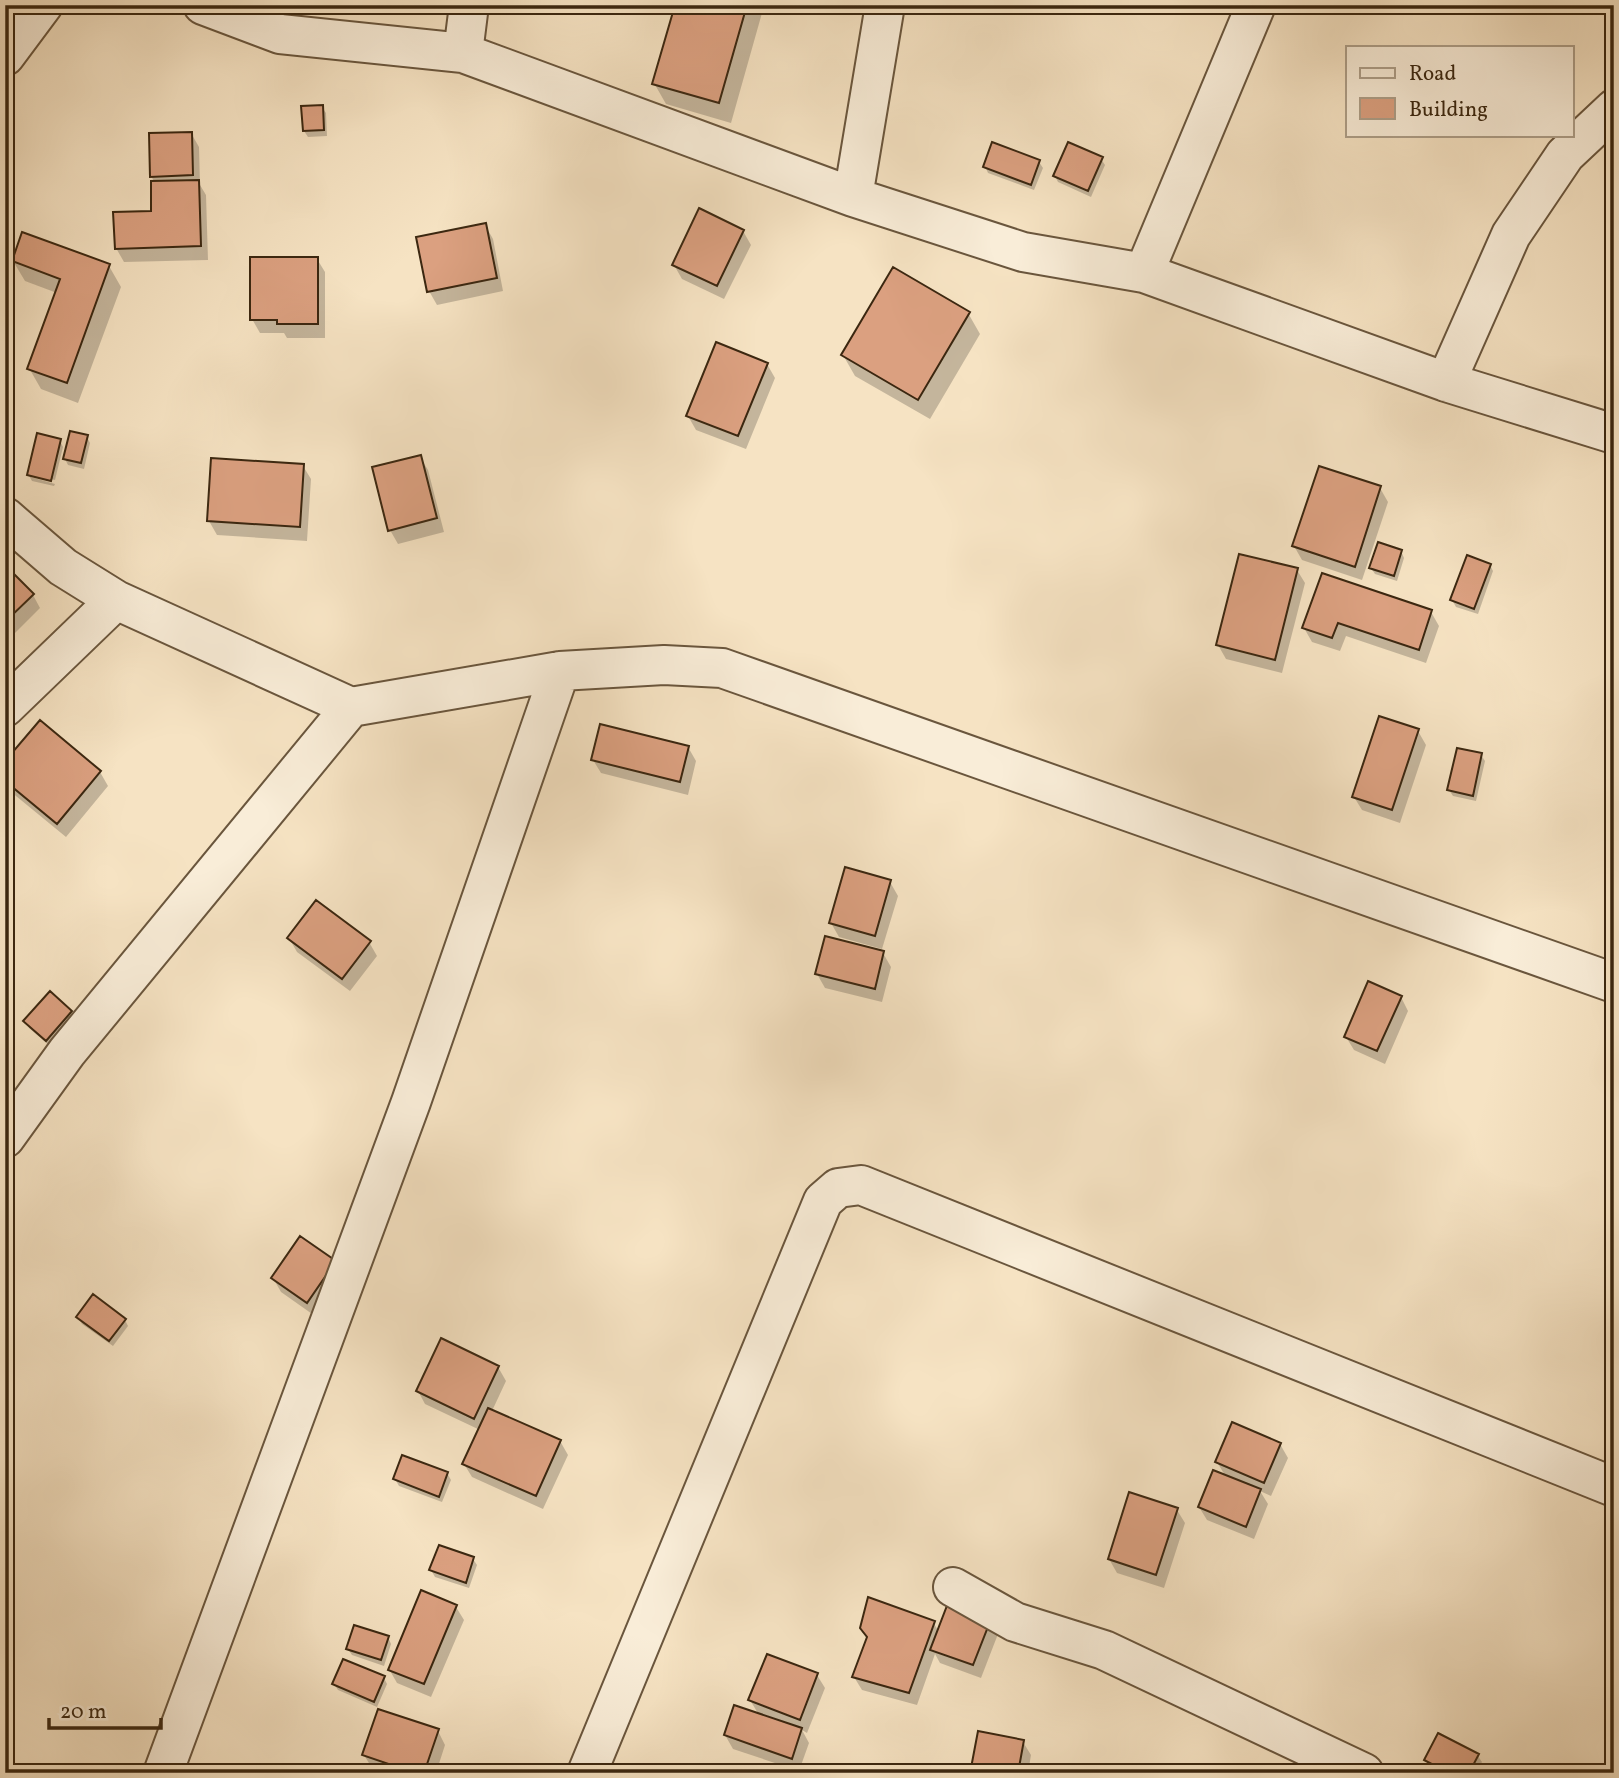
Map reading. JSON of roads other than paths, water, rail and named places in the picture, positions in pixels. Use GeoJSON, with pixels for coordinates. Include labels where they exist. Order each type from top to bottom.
{"type":"FeatureCollection","features":[{"type":"Feature","properties":{"kind":"street"},"geometry":{"type":"LineString","coordinates":[[5,56],[43,5]]}},
{"type":"Feature","properties":{"kind":"street"},"geometry":{"type":"LineString","coordinates":[[203,5],[280,34],[463,53],[853,197],[1023,252],[1144,273],[1446,382],[1614,434]]}},
{"type":"Feature","properties":{"kind":"street"},"geometry":{"type":"LineString","coordinates":[[463,53],[469,5]]}},
{"type":"Feature","properties":{"kind":"street"},"geometry":{"type":"LineString","coordinates":[[853,197],[885,5]]}},
{"type":"Feature","properties":{"kind":"street"},"geometry":{"type":"LineString","coordinates":[[1144,273],[1256,5]]}},
{"type":"Feature","properties":{"kind":"street"},"geometry":{"type":"LineString","coordinates":[[1446,382],[1511,235],[1565,155],[1614,109]]}},
{"type":"Feature","properties":{"kind":"street"},"geometry":{"type":"LineString","coordinates":[[5,517],[63,567],[117,600],[351,707],[560,671],[664,665],[722,668],[1614,983]]}},
{"type":"Feature","properties":{"kind":"street"},"geometry":{"type":"LineString","coordinates":[[5,707],[117,600]]}},
{"type":"Feature","properties":{"kind":"street"},"geometry":{"type":"LineString","coordinates":[[163,1773],[411,1102],[560,671]]}},
{"type":"Feature","properties":{"kind":"street"},"geometry":{"type":"LineString","coordinates":[[5,1138],[66,1052],[351,707]]}},
{"type":"Feature","properties":{"kind":"street"},"geometry":{"type":"LineString","coordinates":[[587,1773],[823,1201],[838,1188],[861,1185],[1614,1487]]}},
{"type":"Feature","properties":{"kind":"street"},"geometry":{"type":"LineString","coordinates":[[953,1587],[1015,1622],[1104,1650],[1364,1773]]}}]}
